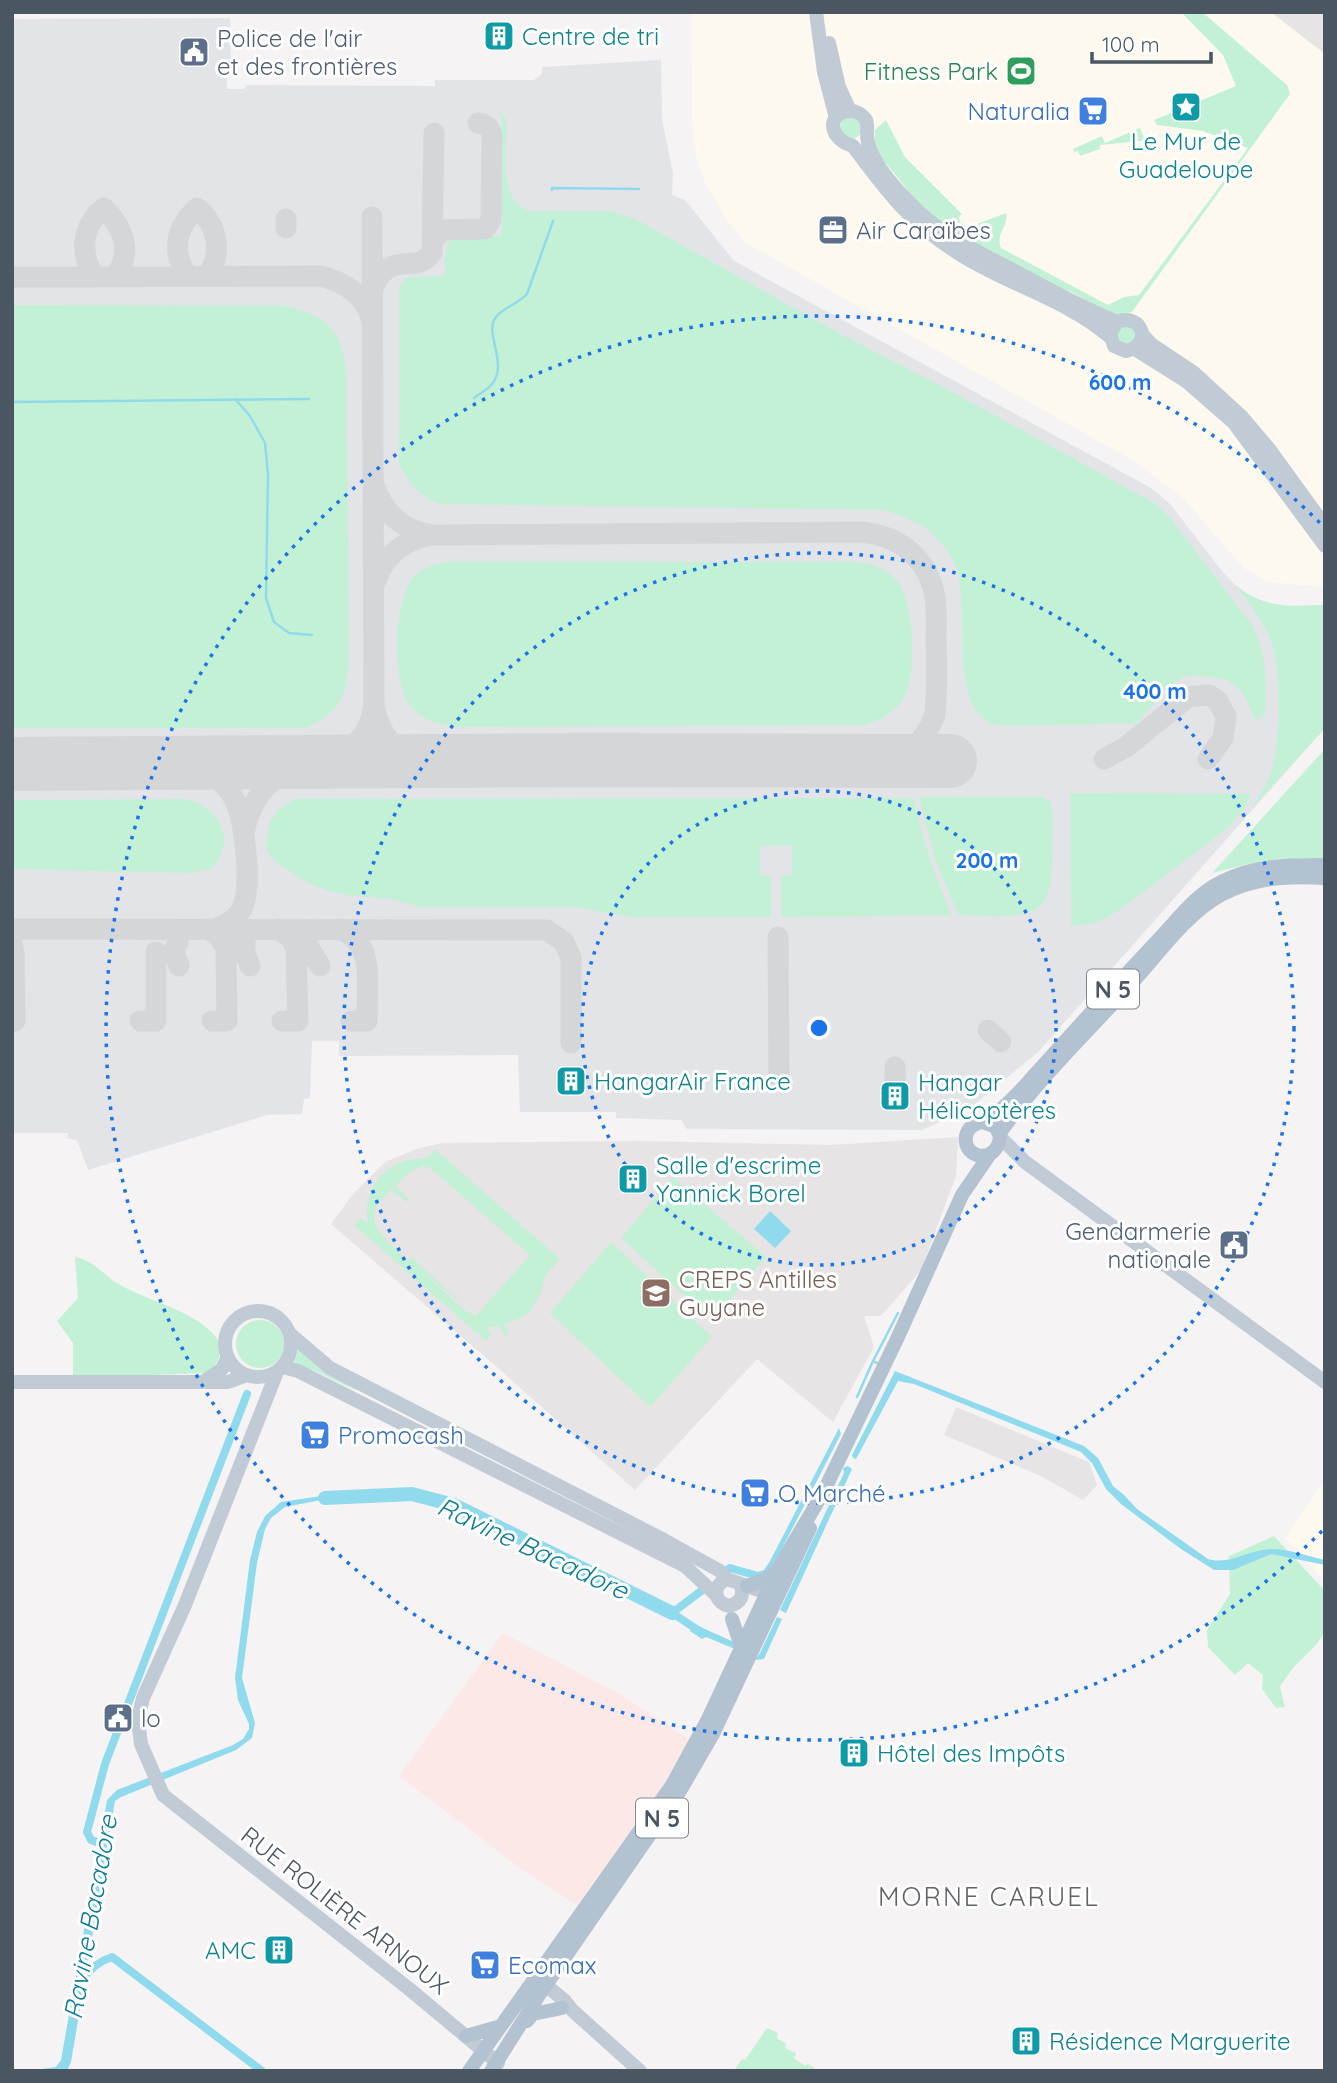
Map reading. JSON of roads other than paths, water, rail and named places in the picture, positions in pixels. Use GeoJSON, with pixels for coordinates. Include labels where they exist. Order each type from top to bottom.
{"type":"FeatureCollection","features":[{"type":"Feature","properties":{"kind":"main road"},"geometry":{"type":"LineString","coordinates":[[816,12],[824,72],[836,118],[834,134],[840,142],[853,146],[894,201],[935,238],[962,256],[1086,320],[1110,337],[1117,349],[1135,349],[1142,334]]}},
{"type":"Feature","properties":{"kind":"main road"},"geometry":{"type":"LineString","coordinates":[[825,12],[834,69],[850,111]]}},
{"type":"Feature","properties":{"kind":"main road"},"geometry":{"type":"LineString","coordinates":[[836,118],[850,111],[864,118],[873,158],[882,172],[925,218],[971,248],[1117,322]]}},
{"type":"Feature","properties":{"kind":"main road"},"geometry":{"type":"LineString","coordinates":[[850,145],[861,141],[866,135]]}},
{"type":"Feature","properties":{"kind":"main road"},"geometry":{"type":"LineString","coordinates":[[1110,337],[1111,329],[1117,322],[1125,319],[1133,321],[1152,344],[1194,372],[1242,417],[1270,450],[1325,526]]}},
{"type":"Feature","properties":{"kind":"main road"},"geometry":{"type":"LineString","coordinates":[[1135,349],[1186,381],[1234,423],[1325,546]]}},
{"type":"Feature","properties":{"kind":"main road","name":"N 5"},"geometry":{"type":"LineString","coordinates":[[982,1122],[1017,1094],[1205,892],[1219,882],[1253,870],[1290,864],[1325,865]]}},
{"type":"Feature","properties":{"kind":"main road","name":"N 5"},"geometry":{"type":"LineString","coordinates":[[1000,1135],[1050,1072],[1186,924],[1213,900],[1232,890],[1273,877],[1325,878]]}},
{"type":"Feature","properties":{"kind":"main road"},"geometry":{"type":"LineString","coordinates":[[1025,1162],[991,1154],[982,1156],[971,1151],[967,1144],[967,1132],[973,1125],[982,1122],[992,1125],[1025,1162],[1325,1382]]}},
{"type":"Feature","properties":{"kind":"main road"},"geometry":{"type":"LineString","coordinates":[[991,1154],[999,1145],[1000,1135]]}},
{"type":"Feature","properties":{"kind":"main road","name":"N 5"},"geometry":{"type":"LineString","coordinates":[[962,1195],[971,1151]]}},
{"type":"Feature","properties":{"kind":"main road","name":"N 5"},"geometry":{"type":"LineString","coordinates":[[494,2067],[512,2038],[538,1984],[672,1785],[742,1649],[773,1609],[841,1453],[962,1195],[991,1154]]}},
{"type":"Feature","properties":{"kind":"main road"},"geometry":{"type":"LineString","coordinates":[[203,1382],[222,1369],[228,1357],[225,1339],[235,1320],[248,1312],[264,1311],[277,1317],[289,1333],[330,1368],[652,1534],[732,1579],[767,1593],[771,1597],[773,1609]]}},
{"type":"Feature","properties":{"kind":"main road"},"geometry":{"type":"LineString","coordinates":[[264,1407],[289,1354],[289,1333]]}},
{"type":"Feature","properties":{"kind":"main road"},"geometry":{"type":"LineString","coordinates":[[228,1357],[249,1375],[264,1407]]}},
{"type":"Feature","properties":{"kind":"main road"},"geometry":{"type":"LineString","coordinates":[[12,1382],[228,1382],[280,1369],[298,1371],[685,1566],[729,1606],[739,1601],[743,1595],[732,1579]]}},
{"type":"Feature","properties":{"kind":"main road","name":"RUE ROLIÈRE ARNOUX"},"geometry":{"type":"LineString","coordinates":[[264,1407],[185,1605],[143,1698],[138,1720],[141,1744],[163,1795],[466,2036],[484,2052],[494,2067]]}},
{"type":"Feature","properties":{"kind":"main road","name":"N 5"},"geometry":{"type":"LineString","coordinates":[[469,2071],[498,2028],[538,1984],[680,1791],[713,1734],[778,1569],[823,1493]]}},
{"type":"Feature","properties":{"kind":"main road"},"geometry":{"type":"LineString","coordinates":[[714,1593],[718,1584],[732,1579],[765,1580],[778,1569]]}},
{"type":"Feature","properties":{"kind":"main road"},"geometry":{"type":"LineString","coordinates":[[714,1593],[732,1619],[753,1637]]}},
{"type":"Feature","properties":{"kind":"main road"},"geometry":{"type":"LineString","coordinates":[[732,1619],[742,1649]]}},
{"type":"Feature","properties":{"kind":"main road"},"geometry":{"type":"LineString","coordinates":[[538,1984],[640,2071]]}},
{"type":"Feature","properties":{"kind":"main road"},"geometry":{"type":"LineString","coordinates":[[512,2038],[533,2014],[568,2010]]}},
{"type":"Feature","properties":{"kind":"main road"},"geometry":{"type":"LineString","coordinates":[[466,2036],[498,2028]]}},
{"type":"Feature","properties":{"kind":"water"},"geometry":{"type":"Polygon","coordinates":[[[770,1211],[791,1231],[775,1248],[754,1229],[770,1211]]]}},
{"type":"Feature","properties":{"kind":"water"},"geometry":{"type":"Polygon","coordinates":[[[895,1371],[1084,1446],[1098,1458],[1113,1486],[1137,1509],[1208,1559],[1231,1559],[1261,1550],[1276,1549],[1325,1560],[1325,1565],[1271,1554],[1233,1570],[1214,1570],[1121,1504],[1106,1489],[1092,1463],[1081,1452],[914,1384],[898,1381],[856,1459],[853,1458],[852,1455],[895,1371]]]}},
{"type":"Feature","properties":{"kind":"water"},"geometry":{"type":"Polygon","coordinates":[[[839,1428],[841,1434],[771,1570],[756,1578],[745,1574],[748,1569],[757,1572],[764,1570],[770,1561],[839,1428]]]}},
{"type":"Feature","properties":{"kind":"water"},"geometry":{"type":"Polygon","coordinates":[[[848,1466],[852,1469],[786,1613],[780,1610],[844,1473],[843,1468],[848,1466]]]}},
{"type":"Feature","properties":{"kind":"water"},"geometry":{"type":"Polygon","coordinates":[[[328,1495],[342,1496],[285,1507],[271,1518],[265,1529],[257,1563],[242,1678],[255,1723],[252,1738],[236,1750],[115,1801],[71,2062],[67,2071],[28,2071],[56,2067],[61,2060],[107,1800],[117,1790],[243,1739],[249,1724],[238,1700],[235,1678],[250,1560],[257,1532],[265,1516],[281,1502],[328,1495]]]}},
{"type":"Feature","properties":{"kind":"water"},"geometry":{"type":"Polygon","coordinates":[[[777,1617],[782,1619],[764,1659],[755,1660],[760,1653],[777,1617]]]}},
{"type":"Feature","properties":{"kind":"water"},"geometry":{"type":"Polygon","coordinates":[[[694,1624],[736,1643],[735,1649],[706,1637],[702,1639],[690,1631],[694,1624]]]}},
{"type":"Feature","properties":{"kind":"waterway"},"geometry":{"type":"LineString","coordinates":[[552,190],[639,189]]}},
{"type":"Feature","properties":{"kind":"waterway"},"geometry":{"type":"LineString","coordinates":[[474,398],[489,387],[496,377],[498,359],[493,323],[499,314],[527,294],[553,221]]}},
{"type":"Feature","properties":{"kind":"waterway"},"geometry":{"type":"LineString","coordinates":[[235,399],[250,416],[265,443],[268,474],[266,598],[274,622],[289,633],[312,635]]}},
{"type":"Feature","properties":{"kind":"waterway"},"geometry":{"type":"LineString","coordinates":[[12,402],[309,399]]}},
{"type":"Feature","properties":{"kind":"waterway"},"geometry":{"type":"LineString","coordinates":[[873,1361],[898,1313]]}},
{"type":"Feature","properties":{"kind":"waterway"},"geometry":{"type":"LineString","coordinates":[[857,1397],[873,1361],[879,1364]]}},
{"type":"Feature","properties":{"kind":"waterway"},"geometry":{"type":"LineString","coordinates":[[102,1844],[91,1840],[87,1832],[105,1764],[247,1394]]}},
{"type":"Feature","properties":{"kind":"waterway","name":"Ravine Bacadore"},"geometry":{"type":"LineString","coordinates":[[325,1498],[412,1494],[454,1505],[672,1613]]}},
{"type":"Feature","properties":{"kind":"waterway"},"geometry":{"type":"LineString","coordinates":[[722,1574],[730,1568],[754,1575]]}},
{"type":"Feature","properties":{"kind":"waterway"},"geometry":{"type":"LineString","coordinates":[[701,1632],[672,1613],[709,1585]]}},
{"type":"Feature","properties":{"kind":"waterway"},"geometry":{"type":"LineString","coordinates":[[82,1980],[95,1966],[112,1957],[262,2071]]}},
{"type":"Feature","properties":{"kind":"place","name":"Centre de tri"},"geometry":{"type":"Point","coordinates":[499,36]}},
{"type":"Feature","properties":{"kind":"place","name":"Police de l'air et des frontières"},"geometry":{"type":"Point","coordinates":[194,52]}},
{"type":"Feature","properties":{"kind":"place","name":"Fitness Park"},"geometry":{"type":"Point","coordinates":[1021,71]}},
{"type":"Feature","properties":{"kind":"place","name":"Le Mur de Guadeloupe"},"geometry":{"type":"Point","coordinates":[1186,107]}},
{"type":"Feature","properties":{"kind":"place","name":"Naturalia"},"geometry":{"type":"Point","coordinates":[1093,111]}},
{"type":"Feature","properties":{"kind":"place","name":"Air Caraïbes"},"geometry":{"type":"Point","coordinates":[833,230]}},
{"type":"Feature","properties":{"kind":"place","name":"HangarAir France"},"geometry":{"type":"Point","coordinates":[571,1081]}},
{"type":"Feature","properties":{"kind":"place","name":"Hangar Hélicoptères"},"geometry":{"type":"Point","coordinates":[895,1096]}},
{"type":"Feature","properties":{"kind":"place","name":"Salle d'escrime Yannick Borel"},"geometry":{"type":"Point","coordinates":[633,1179]}},
{"type":"Feature","properties":{"kind":"place","name":"Gendarmerie nationale"},"geometry":{"type":"Point","coordinates":[1234,1245]}},
{"type":"Feature","properties":{"kind":"place","name":"CREPS Antilles Guyane"},"geometry":{"type":"Point","coordinates":[656,1293]}},
{"type":"Feature","properties":{"kind":"place","name":"Promocash"},"geometry":{"type":"Point","coordinates":[315,1435]}},
{"type":"Feature","properties":{"kind":"place","name":"O Marché"},"geometry":{"type":"Point","coordinates":[755,1493]}},
{"type":"Feature","properties":{"kind":"place","name":"lo"},"geometry":{"type":"Point","coordinates":[118,1718]}},
{"type":"Feature","properties":{"kind":"place","name":"Hôtel des Impôts"},"geometry":{"type":"Point","coordinates":[854,1753]}},
{"type":"Feature","properties":{"kind":"place","name":"AMC"},"geometry":{"type":"Point","coordinates":[279,1950]}},
{"type":"Feature","properties":{"kind":"place","name":"Ecomax"},"geometry":{"type":"Point","coordinates":[485,1965]}},
{"type":"Feature","properties":{"kind":"place","name":"Résidence Marguerite"},"geometry":{"type":"Point","coordinates":[1026,2041]}},
{"type":"Feature","properties":{"kind":"district","name":"MORNE CARUEL"},"geometry":{"type":"Point","coordinates":[989,1896]}}]}
